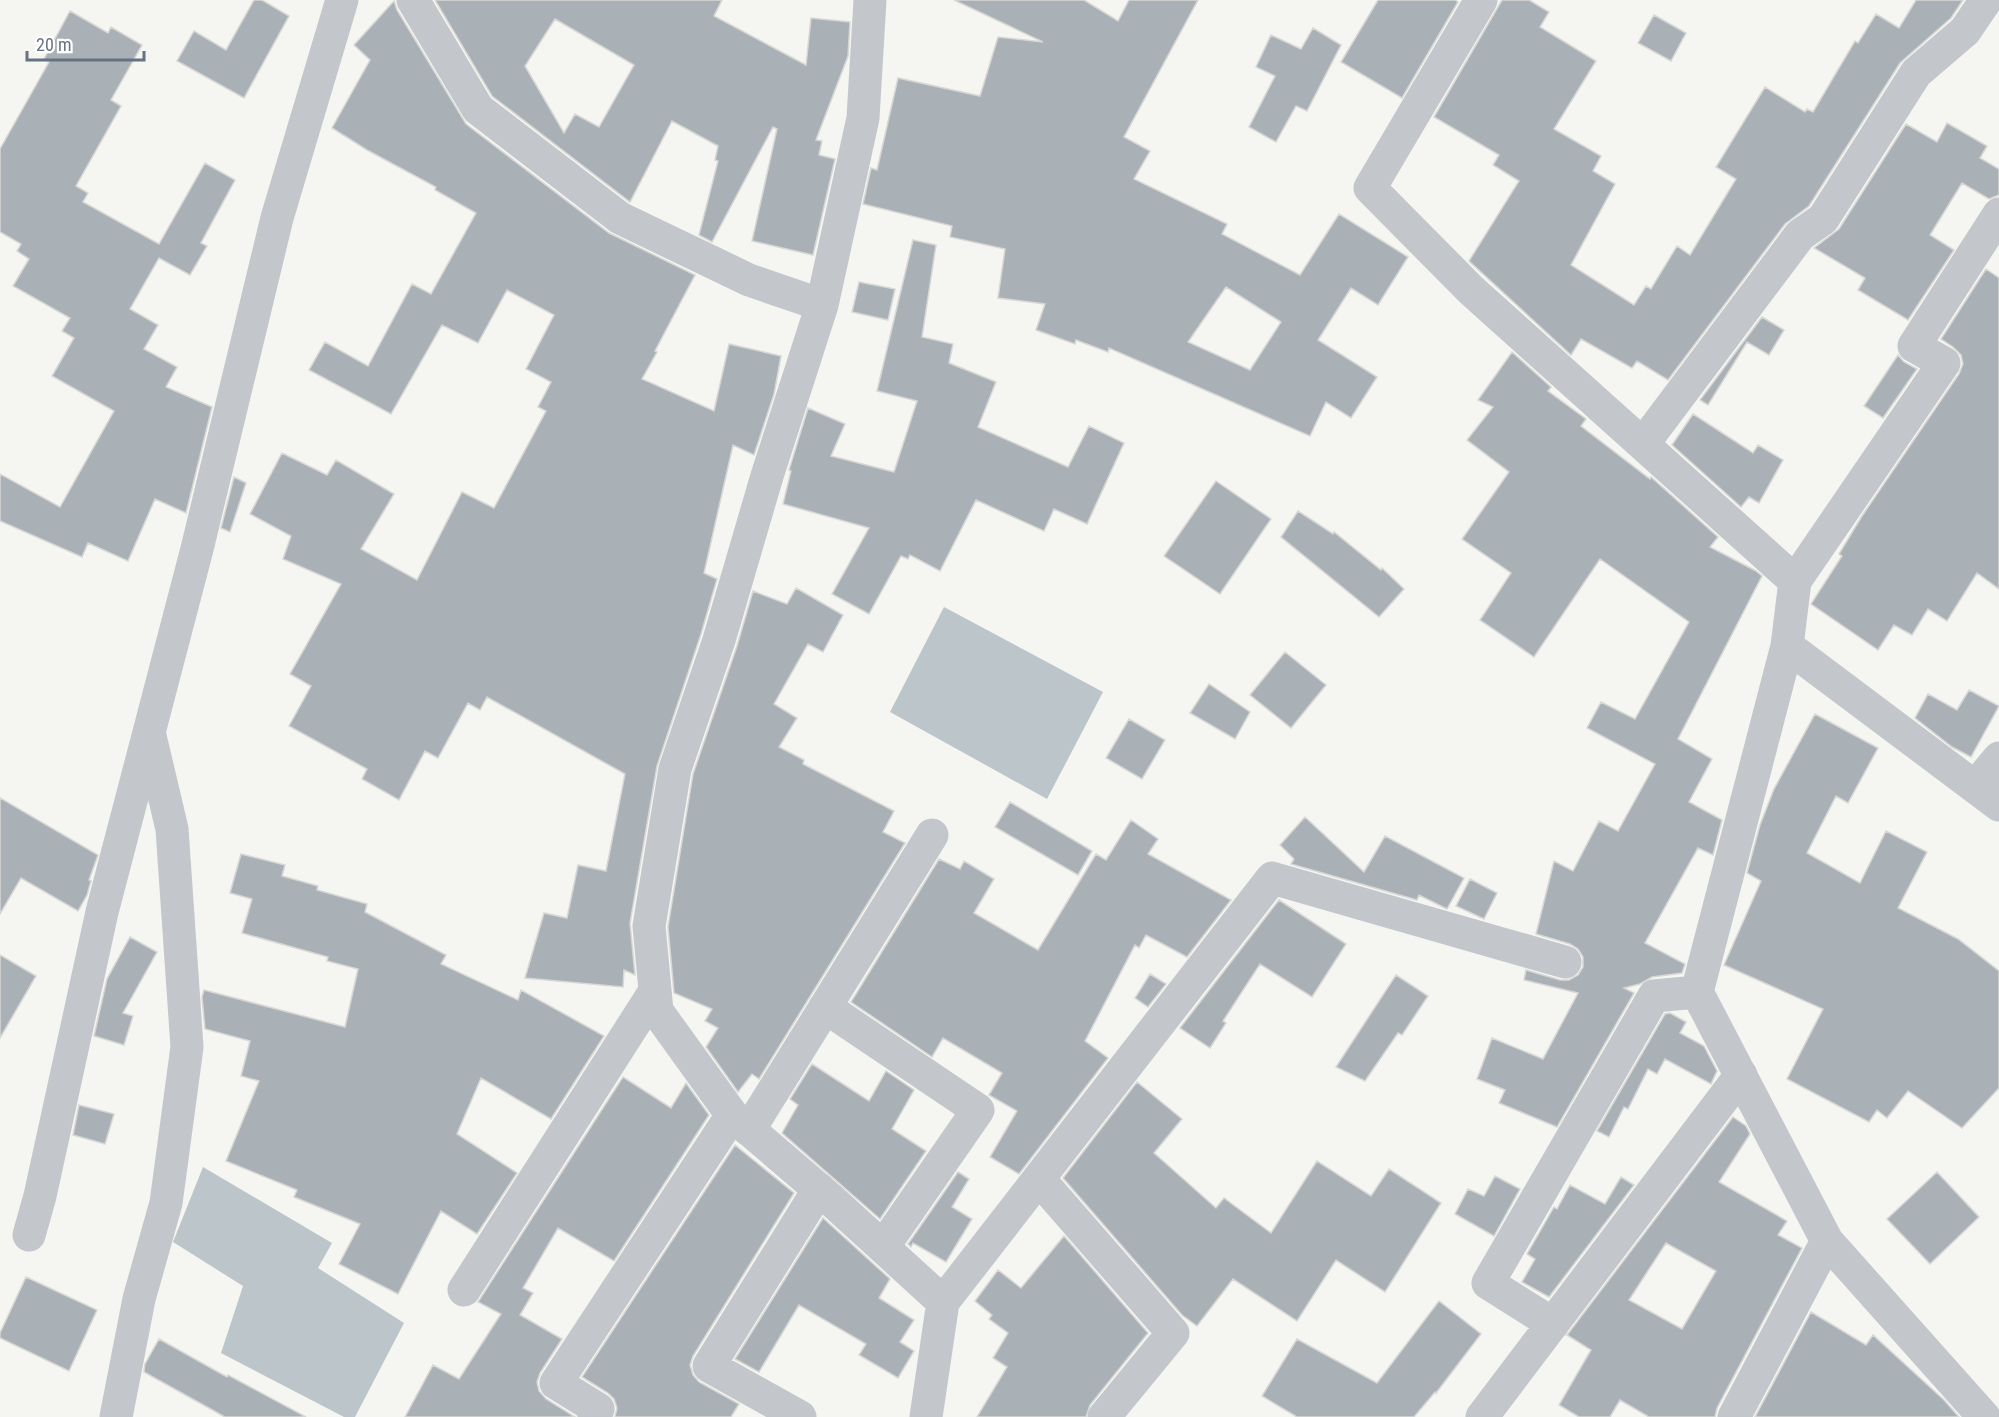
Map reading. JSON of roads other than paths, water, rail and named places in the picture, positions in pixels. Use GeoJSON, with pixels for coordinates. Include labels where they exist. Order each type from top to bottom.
{"type":"FeatureCollection","features":[{"type":"Feature","properties":{"kind":"street"},"geometry":{"type":"LineString","coordinates":[[29,1235],[40,1196],[102,912],[197,549],[277,218],[342,0]]}},
{"type":"Feature","properties":{"kind":"street"},"geometry":{"type":"LineString","coordinates":[[414,0],[478,109],[620,218],[749,280],[822,305]]}},
{"type":"Feature","properties":{"kind":"street"},"geometry":{"type":"LineString","coordinates":[[870,0],[863,118],[822,305],[767,476],[719,640],[675,769],[649,926],[657,1011],[740,1123],[819,1189],[943,1302]]}},
{"type":"Feature","properties":{"kind":"street"},"geometry":{"type":"LineString","coordinates":[[1481,0],[1370,188],[1471,290],[1795,581]]}},
{"type":"Feature","properties":{"kind":"street"},"geometry":{"type":"LineString","coordinates":[[1643,444],[1800,235],[1823,219],[1916,74],[1965,31],[1986,0]]}},
{"type":"Feature","properties":{"kind":"street"},"geometry":{"type":"LineString","coordinates":[[1984,1417],[1827,1241],[1697,992],[1787,646],[1795,581],[1944,363],[1914,346],[1999,214]]}},
{"type":"Feature","properties":{"kind":"street"},"geometry":{"type":"LineString","coordinates":[[1787,646],[1987,796],[1999,758]]}},
{"type":"Feature","properties":{"kind":"street"},"geometry":{"type":"LineString","coordinates":[[116,1417],[140,1299],[165,1203],[187,1047],[172,829],[149,731]]}},
{"type":"Feature","properties":{"kind":"street"},"geometry":{"type":"LineString","coordinates":[[594,1417],[598,1409],[556,1383],[825,1007],[932,835]]}},
{"type":"Feature","properties":{"kind":"street"},"geometry":{"type":"LineString","coordinates":[[926,1417],[943,1302],[1272,878],[1565,962]]}},
{"type":"Feature","properties":{"kind":"street"},"geometry":{"type":"LineString","coordinates":[[464,1290],[655,991]]}},
{"type":"Feature","properties":{"kind":"street"},"geometry":{"type":"LineString","coordinates":[[1553,1324],[1488,1283],[1654,996],[1697,992]]}},
{"type":"Feature","properties":{"kind":"street"},"geometry":{"type":"LineString","coordinates":[[825,1007],[978,1110],[883,1247]]}},
{"type":"Feature","properties":{"kind":"street"},"geometry":{"type":"LineString","coordinates":[[1482,1417],[1740,1075]]}},
{"type":"Feature","properties":{"kind":"street"},"geometry":{"type":"LineString","coordinates":[[1039,1179],[1173,1333],[1104,1417]]}},
{"type":"Feature","properties":{"kind":"street"},"geometry":{"type":"LineString","coordinates":[[800,1417],[709,1366],[819,1189]]}},
{"type":"Feature","properties":{"kind":"street"},"geometry":{"type":"LineString","coordinates":[[1734,1417],[1827,1241]]}}]}
